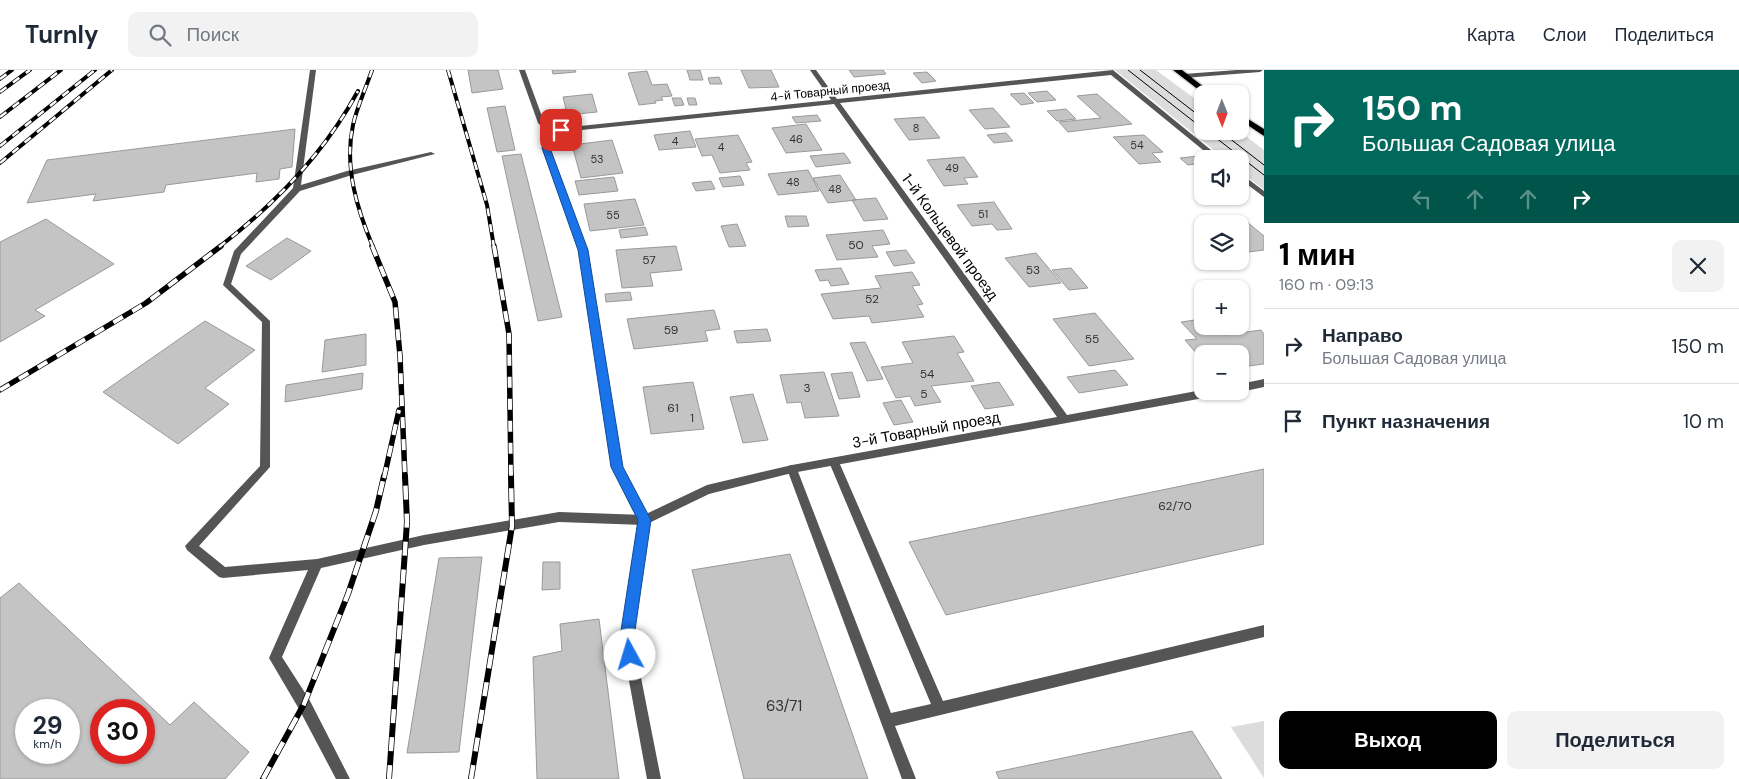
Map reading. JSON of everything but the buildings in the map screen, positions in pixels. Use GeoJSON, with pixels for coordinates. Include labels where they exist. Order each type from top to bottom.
{"type":"FeatureCollection","features":[{"type":"Feature","properties":{"kind":"main road"},"geometry":{"type":"LineString","coordinates":[[1177,70],[1196,85]]}},
{"type":"Feature","properties":{"kind":"main road"},"geometry":{"type":"LineString","coordinates":[[1249,123],[1264,134]]}},
{"type":"Feature","properties":{"kind":"street"},"geometry":{"type":"LineString","coordinates":[[297,189],[314,70]]}},
{"type":"Feature","properties":{"kind":"street"},"geometry":{"type":"LineString","coordinates":[[522,70],[541,123],[549,131],[546,148],[583,250],[617,467],[644,520],[627,637],[654,779]]}},
{"type":"Feature","properties":{"kind":"street","name":"1-й Кольцевой проезд"},"geometry":{"type":"LineString","coordinates":[[812,70],[1066,420]]}},
{"type":"Feature","properties":{"kind":"street"},"geometry":{"type":"LineString","coordinates":[[1184,76],[1260,70]]}},
{"type":"Feature","properties":{"kind":"street"},"geometry":{"type":"LineString","coordinates":[[1111,71],[1208,150]]}},
{"type":"Feature","properties":{"kind":"street","name":"4-й Товарный проезд"},"geometry":{"type":"LineString","coordinates":[[549,131],[835,102],[1111,71]]}},
{"type":"Feature","properties":{"kind":"street"},"geometry":{"type":"LineString","coordinates":[[431,154],[350,173],[297,189],[237,253],[227,286],[266,321],[265,468],[191,546],[223,573],[317,564],[424,540],[560,517],[644,520]]}},
{"type":"Feature","properties":{"kind":"street"},"geometry":{"type":"LineString","coordinates":[[1249,182],[1264,195]]}},
{"type":"Feature","properties":{"kind":"street"},"geometry":{"type":"LineString","coordinates":[[1249,386],[1264,383]]}},
{"type":"Feature","properties":{"kind":"street","name":"3-й Товарный проезд"},"geometry":{"type":"LineString","coordinates":[[644,520],[707,490],[792,469],[1194,396]]}},
{"type":"Feature","properties":{"kind":"street"},"geometry":{"type":"LineString","coordinates":[[834,462],[939,708]]}},
{"type":"Feature","properties":{"kind":"street"},"geometry":{"type":"LineString","coordinates":[[792,469],[909,779]]}},
{"type":"Feature","properties":{"kind":"street"},"geometry":{"type":"LineString","coordinates":[[317,564],[275,658],[304,704],[342,779]]}},
{"type":"Feature","properties":{"kind":"street"},"geometry":{"type":"LineString","coordinates":[[887,721],[1264,631]]}},
{"type":"Feature","properties":{"kind":"shaded area"},"geometry":{"type":"Polygon","coordinates":[[[1115,70],[1156,70],[1194,98],[1194,134],[1115,70]]]}},
{"type":"Feature","properties":{"kind":"shaded area"},"geometry":{"type":"Polygon","coordinates":[[[1249,139],[1264,150],[1264,190],[1249,178],[1249,150],[1214,150],[1202,140],[1249,139]]]}},
{"type":"Feature","properties":{"kind":"shaded area"},"geometry":{"type":"Polygon","coordinates":[[[1264,721],[1264,778],[1231,727],[1264,721]]]}},
{"type":"Feature","properties":{"kind":"tram line"},"geometry":{"type":"LineString","coordinates":[[1128,70],[1194,122]]}},
{"type":"Feature","properties":{"kind":"tram line"},"geometry":{"type":"LineString","coordinates":[[1140,70],[1194,112]]}},
{"type":"Feature","properties":{"kind":"tram line"},"geometry":{"type":"LineString","coordinates":[[1219,140],[1264,175]]}},
{"type":"Feature","properties":{"kind":"tram line"},"geometry":{"type":"LineString","coordinates":[[1232,140],[1264,165]]}},
{"type":"Feature","properties":{"kind":"railway"},"geometry":{"type":"LineString","coordinates":[[0,79],[12,70]]}},
{"type":"Feature","properties":{"kind":"railway"},"geometry":{"type":"LineString","coordinates":[[0,92],[30,70]]}},
{"type":"Feature","properties":{"kind":"railway"},"geometry":{"type":"LineString","coordinates":[[0,117],[61,70]]}},
{"type":"Feature","properties":{"kind":"railway"},"geometry":{"type":"LineString","coordinates":[[0,146],[95,70]]}},
{"type":"Feature","properties":{"kind":"railway"},"geometry":{"type":"LineString","coordinates":[[0,163],[112,70]]}},
{"type":"Feature","properties":{"kind":"railway"},"geometry":{"type":"LineString","coordinates":[[372,70],[353,125],[350,156],[357,203],[373,247]]}},
{"type":"Feature","properties":{"kind":"railway"},"geometry":{"type":"LineString","coordinates":[[448,70],[487,205],[494,247]]}},
{"type":"Feature","properties":{"kind":"railway"},"geometry":{"type":"LineString","coordinates":[[219,247],[259,213],[297,176],[330,135],[358,91]]}},
{"type":"Feature","properties":{"kind":"railway"},"geometry":{"type":"LineString","coordinates":[[0,390],[146,303],[221,246]]}},
{"type":"Feature","properties":{"kind":"railway"},"geometry":{"type":"LineString","coordinates":[[372,246],[395,302],[400,356],[405,478]]}},
{"type":"Feature","properties":{"kind":"railway"},"geometry":{"type":"LineString","coordinates":[[494,246],[509,334],[511,478]]}},
{"type":"Feature","properties":{"kind":"railway"},"geometry":{"type":"LineString","coordinates":[[384,478],[399,410]]}},
{"type":"Feature","properties":{"kind":"railway"},"geometry":{"type":"LineString","coordinates":[[263,779],[304,704],[348,594],[376,511],[384,476]]}},
{"type":"Feature","properties":{"kind":"railway"},"geometry":{"type":"LineString","coordinates":[[389,779],[407,522],[405,476]]}},
{"type":"Feature","properties":{"kind":"railway"},"geometry":{"type":"LineString","coordinates":[[471,779],[512,526],[511,476]]}},
{"type":"Feature","properties":{"kind":"route"},"geometry":{"type":"LineString","coordinates":[[561,130],[549,131],[546,148],[583,250],[617,467],[644,520],[627,637],[630,655]]}}]}
